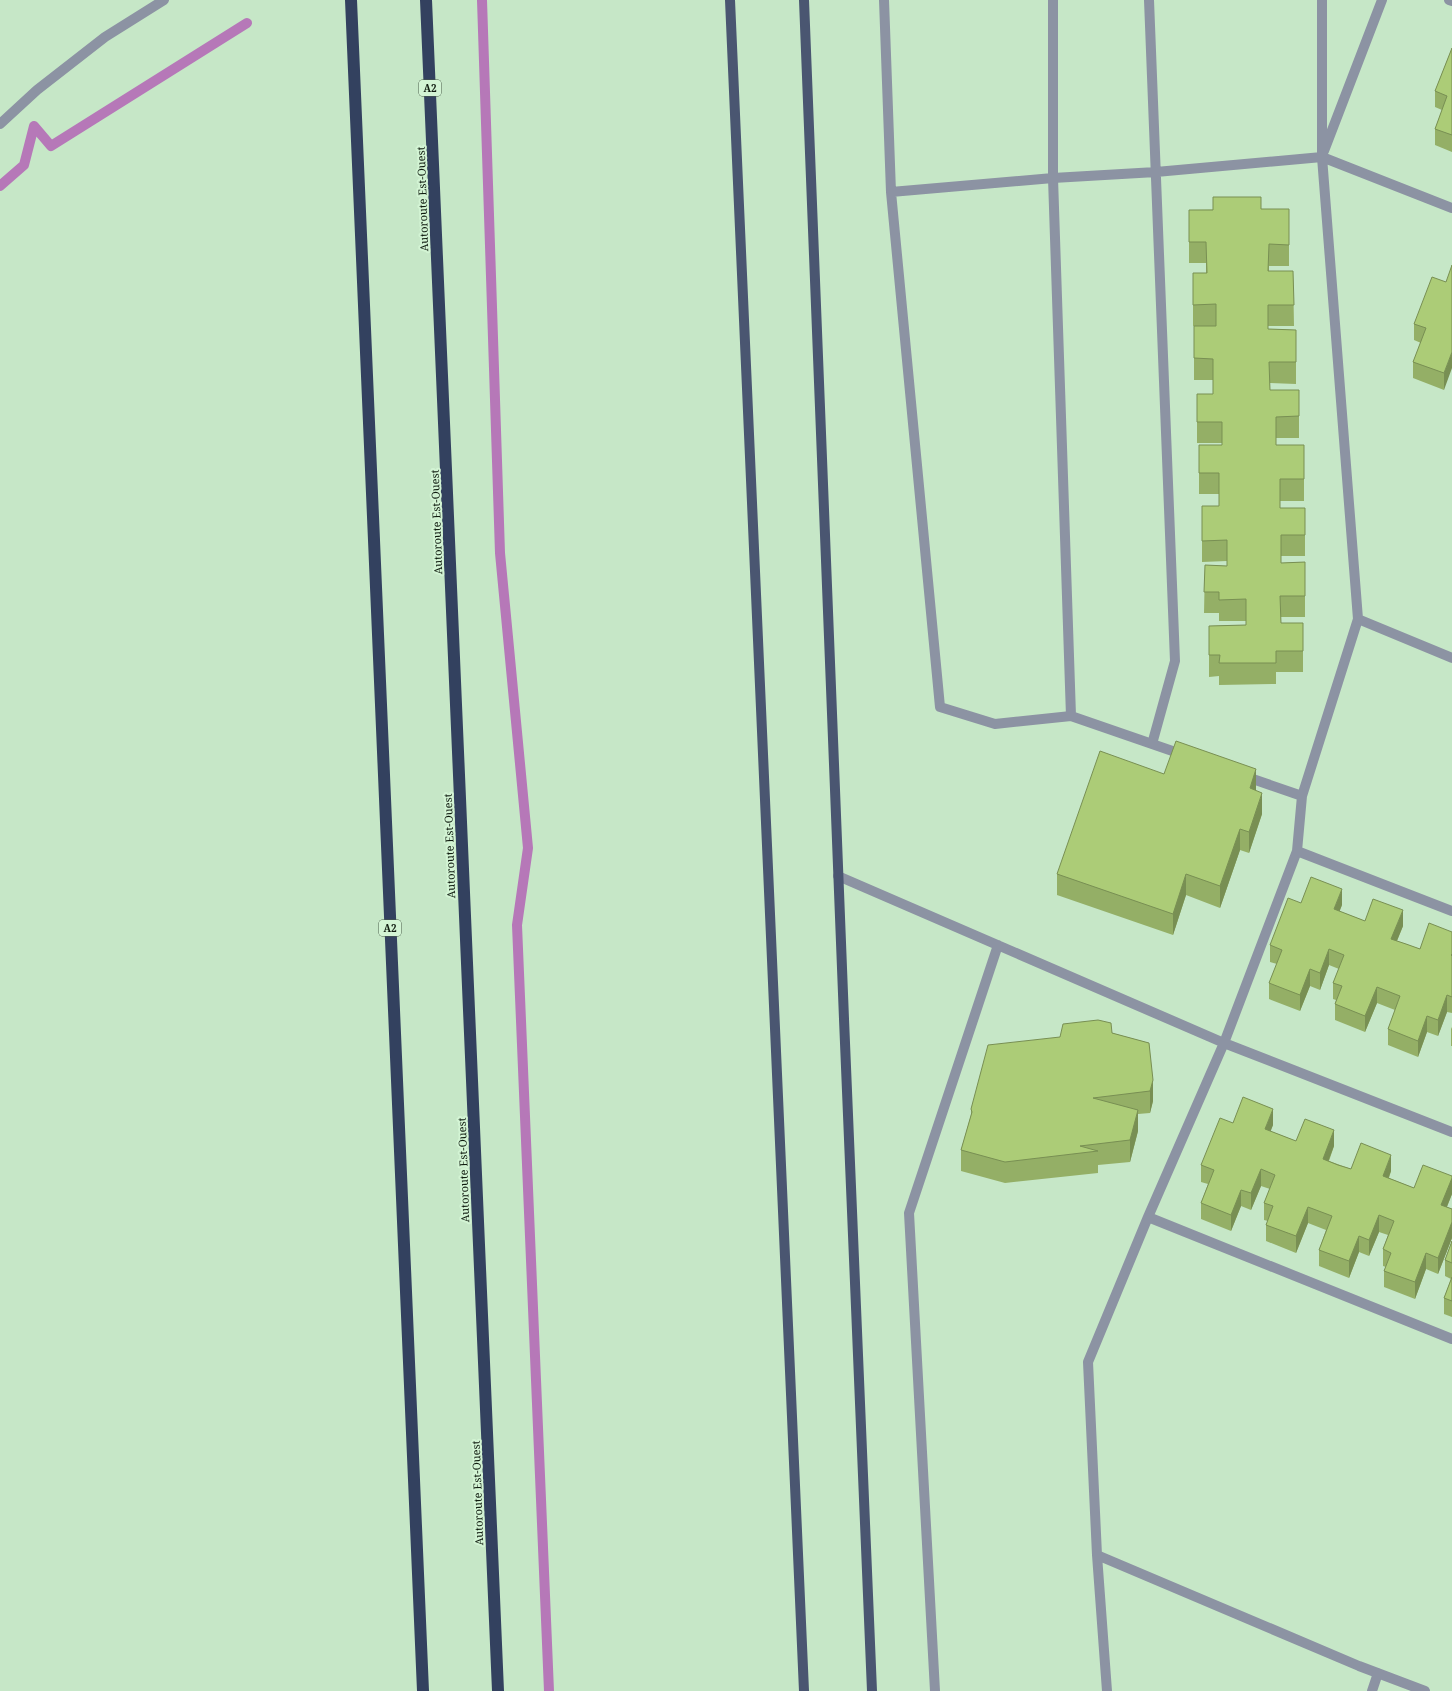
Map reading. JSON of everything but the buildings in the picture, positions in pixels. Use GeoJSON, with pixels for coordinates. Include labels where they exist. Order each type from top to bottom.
{"type":"FeatureCollection","features":[{"type":"Feature","properties":{"kind":"highway","name":"A2"},"geometry":{"type":"LineString","coordinates":[[351,0],[423,1691]]}},
{"type":"Feature","properties":{"kind":"highway","name":"Autoroute Est-Ouest"},"geometry":{"type":"LineString","coordinates":[[426,0],[498,1691]]}},
{"type":"Feature","properties":{"kind":"main road"},"geometry":{"type":"LineString","coordinates":[[730,0],[804,1691]]}},
{"type":"Feature","properties":{"kind":"main road"},"geometry":{"type":"LineString","coordinates":[[804,0],[838,876],[872,1691]]}},
{"type":"Feature","properties":{"kind":"street"},"geometry":{"type":"LineString","coordinates":[[0,124],[37,90],[105,37],[164,0]]}},
{"type":"Feature","properties":{"kind":"street"},"geometry":{"type":"LineString","coordinates":[[884,0],[891,192],[940,707],[995,724],[1071,716],[1197,760]]}},
{"type":"Feature","properties":{"kind":"street"},"geometry":{"type":"LineString","coordinates":[[1053,0],[1053,178],[1071,716]]}},
{"type":"Feature","properties":{"kind":"street"},"geometry":{"type":"LineString","coordinates":[[1149,0],[1176,661],[1152,744]]}},
{"type":"Feature","properties":{"kind":"street"},"geometry":{"type":"LineString","coordinates":[[1107,1691],[1097,1555],[1088,1362],[1148,1216],[1224,1043],[1297,851],[1302,796],[1358,619],[1322,157],[1322,0]]}},
{"type":"Feature","properties":{"kind":"street"},"geometry":{"type":"LineString","coordinates":[[1322,157],[1382,0]]}},
{"type":"Feature","properties":{"kind":"street"},"geometry":{"type":"LineString","coordinates":[[891,192],[1053,178],[1156,172],[1322,157],[1452,208]]}},
{"type":"Feature","properties":{"kind":"street"},"geometry":{"type":"LineString","coordinates":[[1358,619],[1452,658]]}},
{"type":"Feature","properties":{"kind":"street"},"geometry":{"type":"LineString","coordinates":[[1235,773],[1302,796]]}},
{"type":"Feature","properties":{"kind":"street"},"geometry":{"type":"LineString","coordinates":[[1297,851],[1452,911]]}},
{"type":"Feature","properties":{"kind":"street"},"geometry":{"type":"LineString","coordinates":[[838,876],[1224,1043],[1452,1132]]}},
{"type":"Feature","properties":{"kind":"street"},"geometry":{"type":"LineString","coordinates":[[935,1691],[909,1213],[998,944]]}},
{"type":"Feature","properties":{"kind":"street"},"geometry":{"type":"LineString","coordinates":[[1148,1216],[1452,1339]]}},
{"type":"Feature","properties":{"kind":"street"},"geometry":{"type":"LineString","coordinates":[[1097,1555],[1378,1673],[1425,1691]]}},
{"type":"Feature","properties":{"kind":"street"},"geometry":{"type":"LineString","coordinates":[[1372,1691],[1378,1673]]}},
{"type":"Feature","properties":{"kind":"waterway"},"geometry":{"type":"LineString","coordinates":[[482,0],[500,553],[528,848],[517,925],[549,1691]]}},
{"type":"Feature","properties":{"kind":"waterway"},"geometry":{"type":"LineString","coordinates":[[34,126],[51,146],[247,23]]}},
{"type":"Feature","properties":{"kind":"waterway"},"geometry":{"type":"LineString","coordinates":[[0,186],[24,165],[34,126]]}}]}
